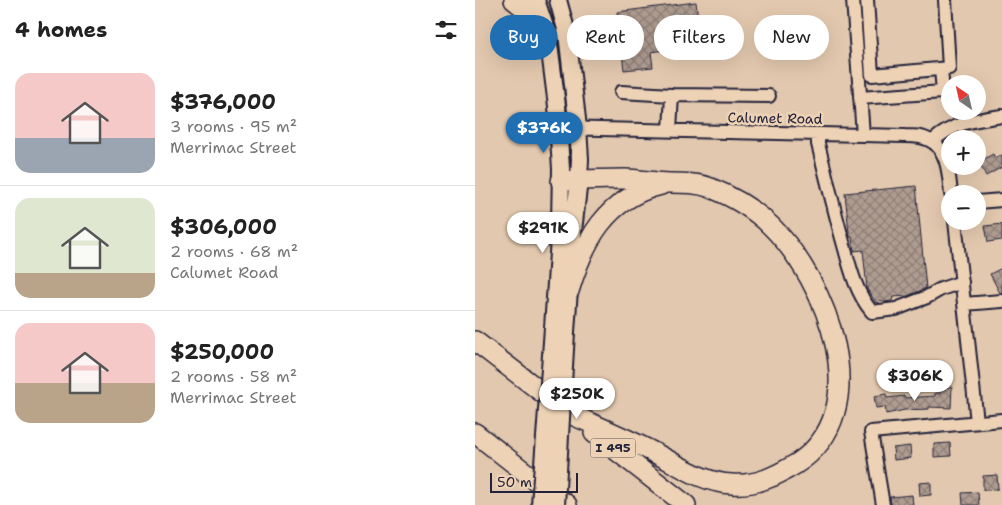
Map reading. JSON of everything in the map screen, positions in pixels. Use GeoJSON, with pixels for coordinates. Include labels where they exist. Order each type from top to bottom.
{"type":"FeatureCollection","features":[{"type":"Feature","properties":{"kind":"highway"},"geometry":{"type":"LineString","coordinates":[[514,0],[532,15]]}},
{"type":"Feature","properties":{"kind":"highway"},"geometry":{"type":"LineString","coordinates":[[570,181],[626,179],[685,183],[708,187],[749,208],[771,226],[792,250],[807,272],[830,324],[839,366],[839,395],[835,413],[825,436],[803,460],[770,478],[753,483],[733,484],[702,477],[648,449],[570,414]]}},
{"type":"Feature","properties":{"kind":"highway"},"geometry":{"type":"LineString","coordinates":[[569,291],[587,244],[598,225],[626,199],[639,192],[669,183]]}},
{"type":"Feature","properties":{"kind":"highway","name":"I 495"},"geometry":{"type":"LineString","coordinates":[[475,341],[686,505]]}},
{"type":"Feature","properties":{"kind":"highway"},"geometry":{"type":"LineString","coordinates":[[475,434],[567,505]]}},
{"type":"Feature","properties":{"kind":"main road"},"geometry":{"type":"LineString","coordinates":[[536,0],[540,15]]}},
{"type":"Feature","properties":{"kind":"main road"},"geometry":{"type":"LineString","coordinates":[[555,505],[560,330],[560,223],[570,181],[580,160],[567,33],[558,0]]}},
{"type":"Feature","properties":{"kind":"main road"},"geometry":{"type":"LineString","coordinates":[[540,505],[560,330],[569,291],[573,231],[570,181],[558,128],[551,60]]}},
{"type":"Feature","properties":{"kind":"street"},"geometry":{"type":"LineString","coordinates":[[853,0],[863,135]]}},
{"type":"Feature","properties":{"kind":"street"},"geometry":{"type":"LineString","coordinates":[[867,0],[872,75],[949,68],[945,0]]}},
{"type":"Feature","properties":{"kind":"street"},"geometry":{"type":"LineString","coordinates":[[860,98],[943,92],[941,69]]}},
{"type":"Feature","properties":{"kind":"street"},"geometry":{"type":"LineString","coordinates":[[621,92],[672,95],[769,96]]}},
{"type":"Feature","properties":{"kind":"street"},"geometry":{"type":"LineString","coordinates":[[671,130],[672,95]]}},
{"type":"Feature","properties":{"kind":"street"},"geometry":{"type":"LineString","coordinates":[[950,185],[944,158],[940,148],[933,142],[945,131],[958,125],[1002,116]]}},
{"type":"Feature","properties":{"kind":"street","name":"Calumet Road"},"geometry":{"type":"LineString","coordinates":[[558,128],[917,136],[933,142]]}},
{"type":"Feature","properties":{"kind":"street"},"geometry":{"type":"LineString","coordinates":[[818,134],[818,144],[840,232],[855,282],[864,303],[872,312],[896,309],[962,282]]}},
{"type":"Feature","properties":{"kind":"street"},"geometry":{"type":"LineString","coordinates":[[986,201],[1002,200]]}},
{"type":"Feature","properties":{"kind":"street"},"geometry":{"type":"LineString","coordinates":[[956,230],[977,422]]}},
{"type":"Feature","properties":{"kind":"street"},"geometry":{"type":"LineString","coordinates":[[964,304],[1002,301]]}},
{"type":"Feature","properties":{"kind":"street"},"geometry":{"type":"LineString","coordinates":[[883,505],[871,432],[1002,420]]}},
{"type":"Feature","properties":{"kind":"building"},"geometry":{"type":"Polygon","coordinates":[[[696,2],[698,15],[654,15],[654,52],[651,52],[653,67],[624,70],[623,60],[644,60],[644,15],[617,15],[617,12],[696,2]]]}},
{"type":"Feature","properties":{"kind":"building"},"geometry":{"type":"Polygon","coordinates":[[[993,154],[995,158],[1002,155],[1002,167],[986,176],[986,158],[993,154]]]}},
{"type":"Feature","properties":{"kind":"building"},"geometry":{"type":"Polygon","coordinates":[[[916,186],[926,288],[908,296],[893,297],[892,301],[885,302],[880,300],[879,303],[876,303],[867,289],[863,250],[854,251],[852,237],[850,237],[845,193],[916,186]]]}},
{"type":"Feature","properties":{"kind":"building"},"geometry":{"type":"Polygon","coordinates":[[[1002,224],[1002,240],[988,242],[986,226],[1002,224]]]}},
{"type":"Feature","properties":{"kind":"building"},"geometry":{"type":"Polygon","coordinates":[[[1002,268],[1002,293],[1000,293],[990,274],[1002,268]]]}},
{"type":"Feature","properties":{"kind":"building"},"geometry":{"type":"Polygon","coordinates":[[[941,387],[952,387],[951,408],[929,407],[929,409],[905,410],[886,414],[885,407],[876,408],[874,396],[886,394],[887,398],[904,396],[904,398],[935,396],[935,393],[940,393],[941,387]]]}},
{"type":"Feature","properties":{"kind":"building"},"geometry":{"type":"Polygon","coordinates":[[[950,443],[951,456],[934,457],[934,444],[950,443]]]}},
{"type":"Feature","properties":{"kind":"building"},"geometry":{"type":"Polygon","coordinates":[[[910,446],[911,458],[894,460],[893,448],[910,446]]]}},
{"type":"Feature","properties":{"kind":"building"},"geometry":{"type":"Polygon","coordinates":[[[997,475],[998,489],[983,490],[983,476],[997,475]]]}},
{"type":"Feature","properties":{"kind":"building"},"geometry":{"type":"Polygon","coordinates":[[[931,482],[931,495],[920,496],[919,483],[931,482]]]}},
{"type":"Feature","properties":{"kind":"building"},"geometry":{"type":"Polygon","coordinates":[[[978,492],[979,505],[963,505],[962,493],[978,492]]]}},
{"type":"Feature","properties":{"kind":"building"},"geometry":{"type":"Polygon","coordinates":[[[912,495],[913,505],[891,505],[890,497],[912,495]]]}}]}
